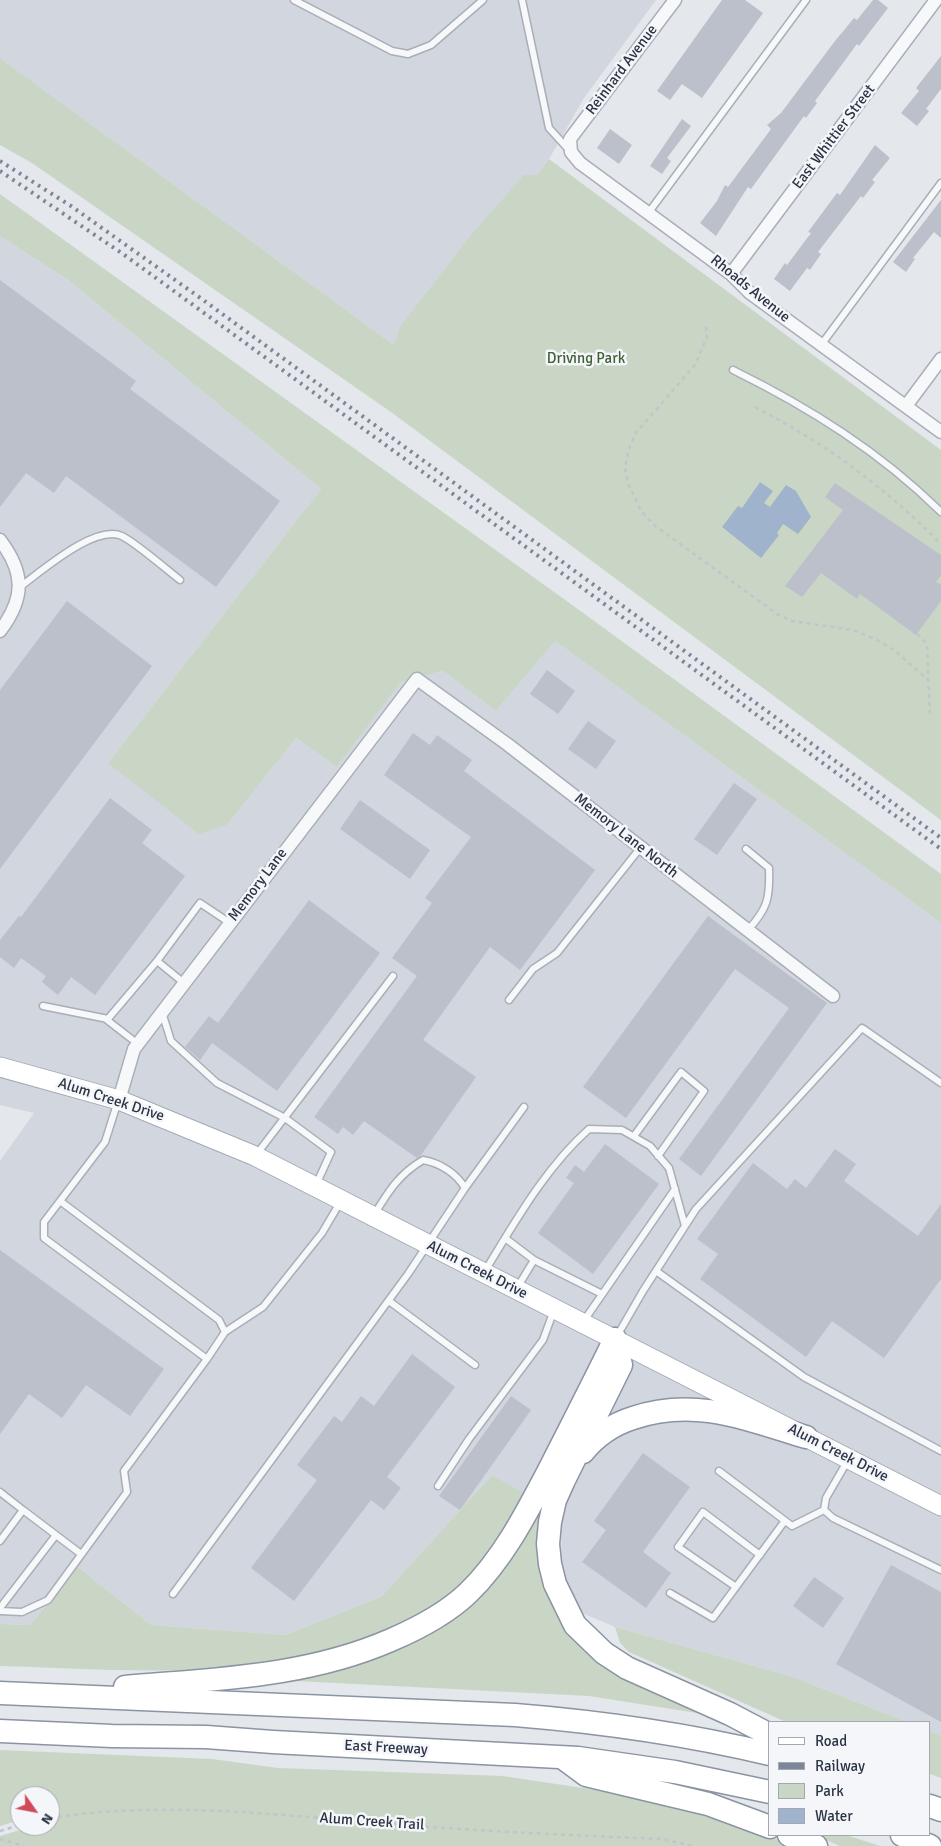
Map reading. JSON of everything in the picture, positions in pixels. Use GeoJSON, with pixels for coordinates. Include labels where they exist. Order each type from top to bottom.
{"type":"FeatureCollection","features":[{"type":"Feature","properties":{"kind":"highway"},"geometry":{"type":"LineString","coordinates":[[615,1339],[621,1365],[555,1500],[548,1544],[555,1584],[575,1625],[589,1641],[627,1668],[730,1714],[768,1734]]}},
{"type":"Feature","properties":{"kind":"highway"},"geometry":{"type":"LineString","coordinates":[[29,1694],[283,1672],[351,1656],[408,1633],[437,1617],[468,1593],[492,1566],[512,1537],[571,1428],[615,1339]]}},
{"type":"Feature","properties":{"kind":"highway"},"geometry":{"type":"LineString","coordinates":[[564,1480],[589,1445],[605,1432],[632,1418],[674,1408],[696,1409],[732,1415],[806,1436]]}},
{"type":"Feature","properties":{"kind":"highway"},"geometry":{"type":"LineString","coordinates":[[0,1693],[422,1710],[561,1718],[640,1728],[768,1754]]}},
{"type":"Feature","properties":{"kind":"highway","name":"East Freeway"},"geometry":{"type":"LineString","coordinates":[[0,1731],[112,1736],[206,1737],[562,1758],[675,1772],[768,1792]]}},
{"type":"Feature","properties":{"kind":"highway"},"geometry":{"type":"LineString","coordinates":[[562,1758],[586,1775],[708,1804],[768,1826]]}},
{"type":"Feature","properties":{"kind":"highway"},"geometry":{"type":"LineString","coordinates":[[791,1836],[816,1846]]}},
{"type":"Feature","properties":{"kind":"highway"},"geometry":{"type":"LineString","coordinates":[[905,1836],[930,1846]]}},
{"type":"Feature","properties":{"kind":"main road","name":"Alum Creek Drive"},"geometry":{"type":"LineString","coordinates":[[0,1067],[119,1100],[255,1156],[941,1506]]}},
{"type":"Feature","properties":{"kind":"street","name":"Reinhard Avenue"},"geometry":{"type":"LineString","coordinates":[[570,146],[675,0]]}},
{"type":"Feature","properties":{"kind":"street","name":"East Whittier Street"},"geometry":{"type":"LineString","coordinates":[[731,274],[937,0]]}},
{"type":"Feature","properties":{"kind":"street","name":"Rhoads Avenue"},"geometry":{"type":"LineString","coordinates":[[570,146],[580,163],[731,274],[750,293],[941,432]]}},
{"type":"Feature","properties":{"kind":"street"},"geometry":{"type":"LineString","coordinates":[[906,406],[941,359]]}},
{"type":"Feature","properties":{"kind":"street"},"geometry":{"type":"LineString","coordinates":[[0,540],[14,558],[21,586],[15,608],[0,631]]}},
{"type":"Feature","properties":{"kind":"street","name":"Memory Lane North"},"geometry":{"type":"LineString","coordinates":[[416,680],[507,744],[833,996]]}},
{"type":"Feature","properties":{"kind":"street","name":"Memory Lane"},"geometry":{"type":"LineString","coordinates":[[119,1100],[134,1049],[416,680]]}},
{"type":"Feature","properties":{"kind":"lane"},"geometry":{"type":"LineString","coordinates":[[294,0],[392,50],[408,54],[430,45],[483,0]]}},
{"type":"Feature","properties":{"kind":"lane"},"geometry":{"type":"LineString","coordinates":[[522,0],[549,128],[570,146]]}},
{"type":"Feature","properties":{"kind":"lane"},"geometry":{"type":"LineString","coordinates":[[649,212],[806,0]]}},
{"type":"Feature","properties":{"kind":"lane"},"geometry":{"type":"LineString","coordinates":[[937,0],[941,2]]}},
{"type":"Feature","properties":{"kind":"lane"},"geometry":{"type":"LineString","coordinates":[[821,345],[941,183]]}},
{"type":"Feature","properties":{"kind":"lane"},"geometry":{"type":"LineString","coordinates":[[733,370],[776,391],[852,437],[903,477],[941,512]]}},
{"type":"Feature","properties":{"kind":"lane"},"geometry":{"type":"LineString","coordinates":[[21,586],[82,543],[106,534],[121,536],[180,580]]}},
{"type":"Feature","properties":{"kind":"lane"},"geometry":{"type":"LineString","coordinates":[[509,1000],[533,969],[557,954],[641,847]]}},
{"type":"Feature","properties":{"kind":"lane"},"geometry":{"type":"LineString","coordinates":[[746,849],[769,868],[770,893],[762,914],[747,931]]}},
{"type":"Feature","properties":{"kind":"lane"},"geometry":{"type":"LineString","coordinates":[[108,1018],[157,961],[200,903],[230,923]]}},
{"type":"Feature","properties":{"kind":"lane"},"geometry":{"type":"LineString","coordinates":[[157,961],[184,983]]}},
{"type":"Feature","properties":{"kind":"lane"},"geometry":{"type":"LineString","coordinates":[[255,1156],[393,976]]}},
{"type":"Feature","properties":{"kind":"lane"},"geometry":{"type":"LineString","coordinates":[[43,1006],[108,1018],[138,1044]]}},
{"type":"Feature","properties":{"kind":"lane"},"geometry":{"type":"LineString","coordinates":[[162,1012],[171,1041],[217,1084],[285,1118],[331,1152],[315,1186]]}},
{"type":"Feature","properties":{"kind":"lane"},"geometry":{"type":"LineString","coordinates":[[615,1339],[696,1209],[862,1028],[941,1083]]}},
{"type":"Feature","properties":{"kind":"lane"},"geometry":{"type":"LineString","coordinates":[[634,1136],[681,1072],[704,1091],[658,1156]]}},
{"type":"Feature","properties":{"kind":"lane"},"geometry":{"type":"LineString","coordinates":[[119,1100],[105,1142],[44,1222],[44,1238],[207,1359]]}},
{"type":"Feature","properties":{"kind":"lane"},"geometry":{"type":"LineString","coordinates":[[173,1594],[389,1301],[465,1188],[524,1107]]}},
{"type":"Feature","properties":{"kind":"lane"},"geometry":{"type":"LineString","coordinates":[[484,1274],[505,1238],[570,1146],[589,1129],[622,1130],[650,1146],[669,1168],[685,1226]]}},
{"type":"Feature","properties":{"kind":"lane"},"geometry":{"type":"LineString","coordinates":[[374,1217],[392,1185],[404,1173],[423,1160],[445,1168],[465,1188]]}},
{"type":"Feature","properties":{"kind":"lane"},"geometry":{"type":"LineString","coordinates":[[582,1323],[675,1189]]}},
{"type":"Feature","properties":{"kind":"lane"},"geometry":{"type":"LineString","coordinates":[[56,1535],[0,1609],[22,1612],[48,1600],[127,1492],[124,1471],[226,1332],[263,1307],[322,1233],[342,1200]]}},
{"type":"Feature","properties":{"kind":"lane"},"geometry":{"type":"LineString","coordinates":[[60,1201],[219,1320],[226,1332]]}},
{"type":"Feature","properties":{"kind":"lane"},"geometry":{"type":"LineString","coordinates":[[505,1238],[534,1260],[602,1294]]}},
{"type":"Feature","properties":{"kind":"lane"},"geometry":{"type":"LineString","coordinates":[[516,1290],[534,1260]]}},
{"type":"Feature","properties":{"kind":"lane"},"geometry":{"type":"LineString","coordinates":[[656,1271],[804,1377],[941,1452]]}},
{"type":"Feature","properties":{"kind":"lane"},"geometry":{"type":"LineString","coordinates":[[389,1301],[475,1365]]}},
{"type":"Feature","properties":{"kind":"lane"},"geometry":{"type":"LineString","coordinates":[[438,1486],[469,1439],[543,1340],[554,1309]]}},
{"type":"Feature","properties":{"kind":"lane"},"geometry":{"type":"LineString","coordinates":[[824,1510],[826,1498],[849,1458]]}},
{"type":"Feature","properties":{"kind":"lane"},"geometry":{"type":"LineString","coordinates":[[719,1471],[784,1522],[792,1526],[824,1510]]}},
{"type":"Feature","properties":{"kind":"lane"},"geometry":{"type":"LineString","coordinates":[[0,1492],[81,1554]]}},
{"type":"Feature","properties":{"kind":"lane"},"geometry":{"type":"LineString","coordinates":[[0,1541],[23,1510]]}},
{"type":"Feature","properties":{"kind":"lane"},"geometry":{"type":"LineString","coordinates":[[824,1510],[833,1518],[941,1570]]}},
{"type":"Feature","properties":{"kind":"lane"},"geometry":{"type":"LineString","coordinates":[[736,1587],[678,1547],[703,1512],[760,1555]]}},
{"type":"Feature","properties":{"kind":"lane"},"geometry":{"type":"LineString","coordinates":[[670,1592],[713,1618],[784,1522]]}},
{"type":"Feature","properties":{"kind":"path"},"geometry":{"type":"LineString","coordinates":[[706,327],[707,337],[695,365],[643,423],[628,452],[625,468],[628,483],[641,511],[671,538],[777,614],[792,621],[853,630],[876,639],[894,650],[928,680]]}},
{"type":"Feature","properties":{"kind":"path"},"geometry":{"type":"LineString","coordinates":[[755,407],[798,430],[846,461],[897,501],[941,544]]}},
{"type":"Feature","properties":{"kind":"path"},"geometry":{"type":"LineString","coordinates":[[917,634],[927,644],[930,716]]}},
{"type":"Feature","properties":{"kind":"path","name":"Alum Creek Trail"},"geometry":{"type":"LineString","coordinates":[[60,1817],[91,1812],[249,1812],[413,1826],[662,1839],[693,1846]]}},
{"type":"Feature","properties":{"kind":"path"},"geometry":{"type":"LineString","coordinates":[[0,1839],[24,1846]]}},
{"type":"Feature","properties":{"kind":"shaded area"},"geometry":{"type":"Polygon","coordinates":[[[0,0],[656,0],[584,98],[549,159],[405,353],[0,58],[0,0]]]}},
{"type":"Feature","properties":{"kind":"shaded area"},"geometry":{"type":"Polygon","coordinates":[[[0,236],[68,280],[321,489],[108,763],[227,825],[296,738],[337,767],[401,682],[443,671],[496,711],[555,641],[941,923],[941,1736],[931,1731],[931,1721],[904,1721],[793,1677],[615,1627],[575,1610],[562,1575],[561,1514],[492,1475],[381,1597],[285,1635],[151,1625],[78,1567],[30,1625],[0,1624],[0,1161],[34,1113],[0,1105],[0,236]]]}},
{"type":"Feature","properties":{"kind":"green space","name":"Driving Park"},"geometry":{"type":"Polygon","coordinates":[[[0,58],[394,345],[400,327],[471,235],[524,175],[537,175],[549,159],[941,450],[941,820],[391,412],[32,163],[0,145],[0,58]]]}},
{"type":"Feature","properties":{"kind":"green space"},"geometry":{"type":"Polygon","coordinates":[[[0,194],[575,607],[941,874],[941,923],[555,641],[496,711],[443,671],[401,682],[337,767],[296,738],[227,825],[199,834],[108,763],[321,489],[68,280],[0,236],[0,194]]]}},
{"type":"Feature","properties":{"kind":"green space"},"geometry":{"type":"Polygon","coordinates":[[[492,1475],[526,1494],[492,1554],[475,1575],[458,1591],[385,1632],[333,1651],[279,1662],[223,1668],[110,1670],[0,1666],[0,1624],[30,1625],[78,1567],[151,1625],[285,1635],[381,1597],[492,1475]]]}},
{"type":"Feature","properties":{"kind":"green space"},"geometry":{"type":"Polygon","coordinates":[[[542,1503],[558,1611],[698,1706],[697,1713],[589,1696],[296,1681],[296,1678],[425,1633],[542,1503]]]}},
{"type":"Feature","properties":{"kind":"green space"},"geometry":{"type":"Polygon","coordinates":[[[615,1627],[793,1677],[904,1721],[784,1721],[629,1652],[620,1643],[615,1627]]]}},
{"type":"Feature","properties":{"kind":"green space"},"geometry":{"type":"Polygon","coordinates":[[[931,1731],[941,1736],[941,1778],[931,1774],[931,1731]]]}},
{"type":"Feature","properties":{"kind":"green space"},"geometry":{"type":"Polygon","coordinates":[[[0,1750],[212,1759],[278,1768],[503,1776],[636,1796],[760,1832],[793,1846],[0,1846],[0,1836],[10,1833],[10,1836],[60,1836],[60,1786],[10,1786],[10,1823],[0,1826],[0,1750]]]}},
{"type":"Feature","properties":{"kind":"green space"},"geometry":{"type":"Polygon","coordinates":[[[817,1836],[849,1836],[880,1846],[840,1846],[817,1836]]]}},
{"type":"Feature","properties":{"kind":"water"},"geometry":{"type":"Polygon","coordinates":[[[760,482],[773,491],[764,503],[770,507],[786,485],[796,491],[811,517],[798,534],[783,524],[777,533],[779,535],[761,558],[722,527],[738,506],[742,508],[760,482]]]}},
{"type":"Feature","properties":{"kind":"building"},"geometry":{"type":"Polygon","coordinates":[[[722,0],[745,0],[763,13],[702,98],[682,84],[670,100],[657,91],[722,0]]]}},
{"type":"Feature","properties":{"kind":"building"},"geometry":{"type":"Polygon","coordinates":[[[873,0],[878,0],[888,8],[859,46],[857,44],[815,101],[817,103],[806,118],[804,116],[751,189],[748,187],[716,236],[700,223],[717,201],[725,185],[728,187],[771,129],[767,125],[781,113],[835,41],[854,18],[857,20],[873,0]]]}},
{"type":"Feature","properties":{"kind":"building"},"geometry":{"type":"Polygon","coordinates":[[[941,56],[941,89],[926,109],[929,111],[917,126],[901,113],[919,91],[916,88],[941,56]]]}},
{"type":"Feature","properties":{"kind":"building"},"geometry":{"type":"Polygon","coordinates":[[[682,119],[691,126],[667,158],[671,161],[662,174],[650,166],[682,119]]]}},
{"type":"Feature","properties":{"kind":"building"},"geometry":{"type":"Polygon","coordinates":[[[610,129],[632,145],[619,164],[597,148],[610,129]]]}},
{"type":"Feature","properties":{"kind":"building"},"geometry":{"type":"Polygon","coordinates":[[[875,145],[890,158],[872,180],[875,182],[863,198],[861,196],[818,252],[821,254],[810,270],[807,268],[790,291],[774,279],[811,233],[808,232],[837,193],[840,195],[875,145]]]}},
{"type":"Feature","properties":{"kind":"building"},"geometry":{"type":"Polygon","coordinates":[[[941,200],[941,238],[934,232],[913,258],[915,259],[906,272],[893,262],[941,200]]]}},
{"type":"Feature","properties":{"kind":"building"},"geometry":{"type":"Polygon","coordinates":[[[0,280],[136,381],[130,389],[280,501],[216,587],[66,476],[54,493],[26,473],[0,507],[0,280]]]}},
{"type":"Feature","properties":{"kind":"building"},"geometry":{"type":"Polygon","coordinates":[[[835,483],[941,555],[941,575],[936,582],[941,585],[941,601],[916,635],[860,594],[857,599],[821,573],[802,597],[785,586],[843,510],[825,497],[835,483]]]}},
{"type":"Feature","properties":{"kind":"building"},"geometry":{"type":"Polygon","coordinates":[[[67,601],[152,666],[0,869],[0,690],[67,601]]]}},
{"type":"Feature","properties":{"kind":"building"},"geometry":{"type":"Polygon","coordinates":[[[547,670],[575,691],[558,714],[530,694],[547,670]]]}},
{"type":"Feature","properties":{"kind":"building"},"geometry":{"type":"Polygon","coordinates":[[[588,721],[616,741],[596,769],[568,749],[588,721]]]}},
{"type":"Feature","properties":{"kind":"building"},"geometry":{"type":"Polygon","coordinates":[[[413,733],[430,745],[437,735],[472,760],[464,771],[595,870],[520,970],[490,947],[423,1040],[476,1077],[417,1158],[364,1121],[353,1135],[343,1127],[338,1134],[314,1117],[417,976],[392,958],[432,903],[425,898],[471,837],[384,775],[413,733]]]}},
{"type":"Feature","properties":{"kind":"building"},"geometry":{"type":"Polygon","coordinates":[[[734,783],[757,799],[717,855],[694,839],[734,783]]]}},
{"type":"Feature","properties":{"kind":"building"},"geometry":{"type":"Polygon","coordinates":[[[110,798],[152,830],[142,843],[185,876],[95,995],[71,977],[58,995],[42,982],[46,976],[21,958],[14,968],[0,957],[0,940],[19,916],[21,917],[110,798]]]}},
{"type":"Feature","properties":{"kind":"building"},"geometry":{"type":"Polygon","coordinates":[[[360,800],[430,850],[410,879],[340,829],[360,800]]]}},
{"type":"Feature","properties":{"kind":"building"},"geometry":{"type":"Polygon","coordinates":[[[309,900],[380,953],[277,1091],[212,1043],[200,1060],[185,1047],[209,1016],[218,1023],[309,900]]]}},
{"type":"Feature","properties":{"kind":"building"},"geometry":{"type":"Polygon","coordinates":[[[708,916],[827,1003],[701,1176],[679,1159],[789,1008],[735,969],[626,1118],[583,1087],[708,916]]]}},
{"type":"Feature","properties":{"kind":"building"},"geometry":{"type":"Polygon","coordinates":[[[605,1144],[659,1184],[593,1274],[538,1233],[574,1183],[566,1178],[575,1165],[584,1172],[605,1144]]]}},
{"type":"Feature","properties":{"kind":"building"},"geometry":{"type":"Polygon","coordinates":[[[835,1149],[856,1164],[844,1181],[918,1236],[941,1204],[941,1279],[884,1358],[832,1321],[806,1357],[700,1279],[718,1254],[697,1239],[753,1163],[787,1189],[795,1179],[806,1188],[835,1149]]]}},
{"type":"Feature","properties":{"kind":"building"},"geometry":{"type":"Polygon","coordinates":[[[0,1250],[164,1369],[130,1416],[86,1385],[62,1418],[29,1394],[0,1434],[0,1250]]]}},
{"type":"Feature","properties":{"kind":"building"},"geometry":{"type":"Polygon","coordinates":[[[412,1354],[455,1387],[387,1477],[401,1488],[384,1510],[371,1500],[294,1601],[251,1568],[317,1480],[297,1465],[334,1416],[342,1422],[361,1396],[374,1406],[412,1354]]]}},
{"type":"Feature","properties":{"kind":"building"},"geometry":{"type":"Polygon","coordinates":[[[511,1396],[531,1410],[460,1510],[439,1496],[511,1396]]]}},
{"type":"Feature","properties":{"kind":"building"},"geometry":{"type":"Polygon","coordinates":[[[643,1453],[690,1487],[643,1552],[671,1573],[646,1608],[582,1562],[606,1530],[594,1521],[643,1453]]]}},
{"type":"Feature","properties":{"kind":"building"},"geometry":{"type":"Polygon","coordinates":[[[891,1565],[941,1592],[941,1722],[836,1664],[891,1565]]]}},
{"type":"Feature","properties":{"kind":"building"},"geometry":{"type":"Polygon","coordinates":[[[814,1577],[844,1598],[823,1628],[793,1606],[814,1577]]]}},
{"type":"Feature","properties":{"kind":"railway"},"geometry":{"type":"LineString","coordinates":[[0,161],[71,206],[199,297],[941,838]]}},
{"type":"Feature","properties":{"kind":"railway"},"geometry":{"type":"LineString","coordinates":[[0,171],[123,254],[941,849]]}}]}
